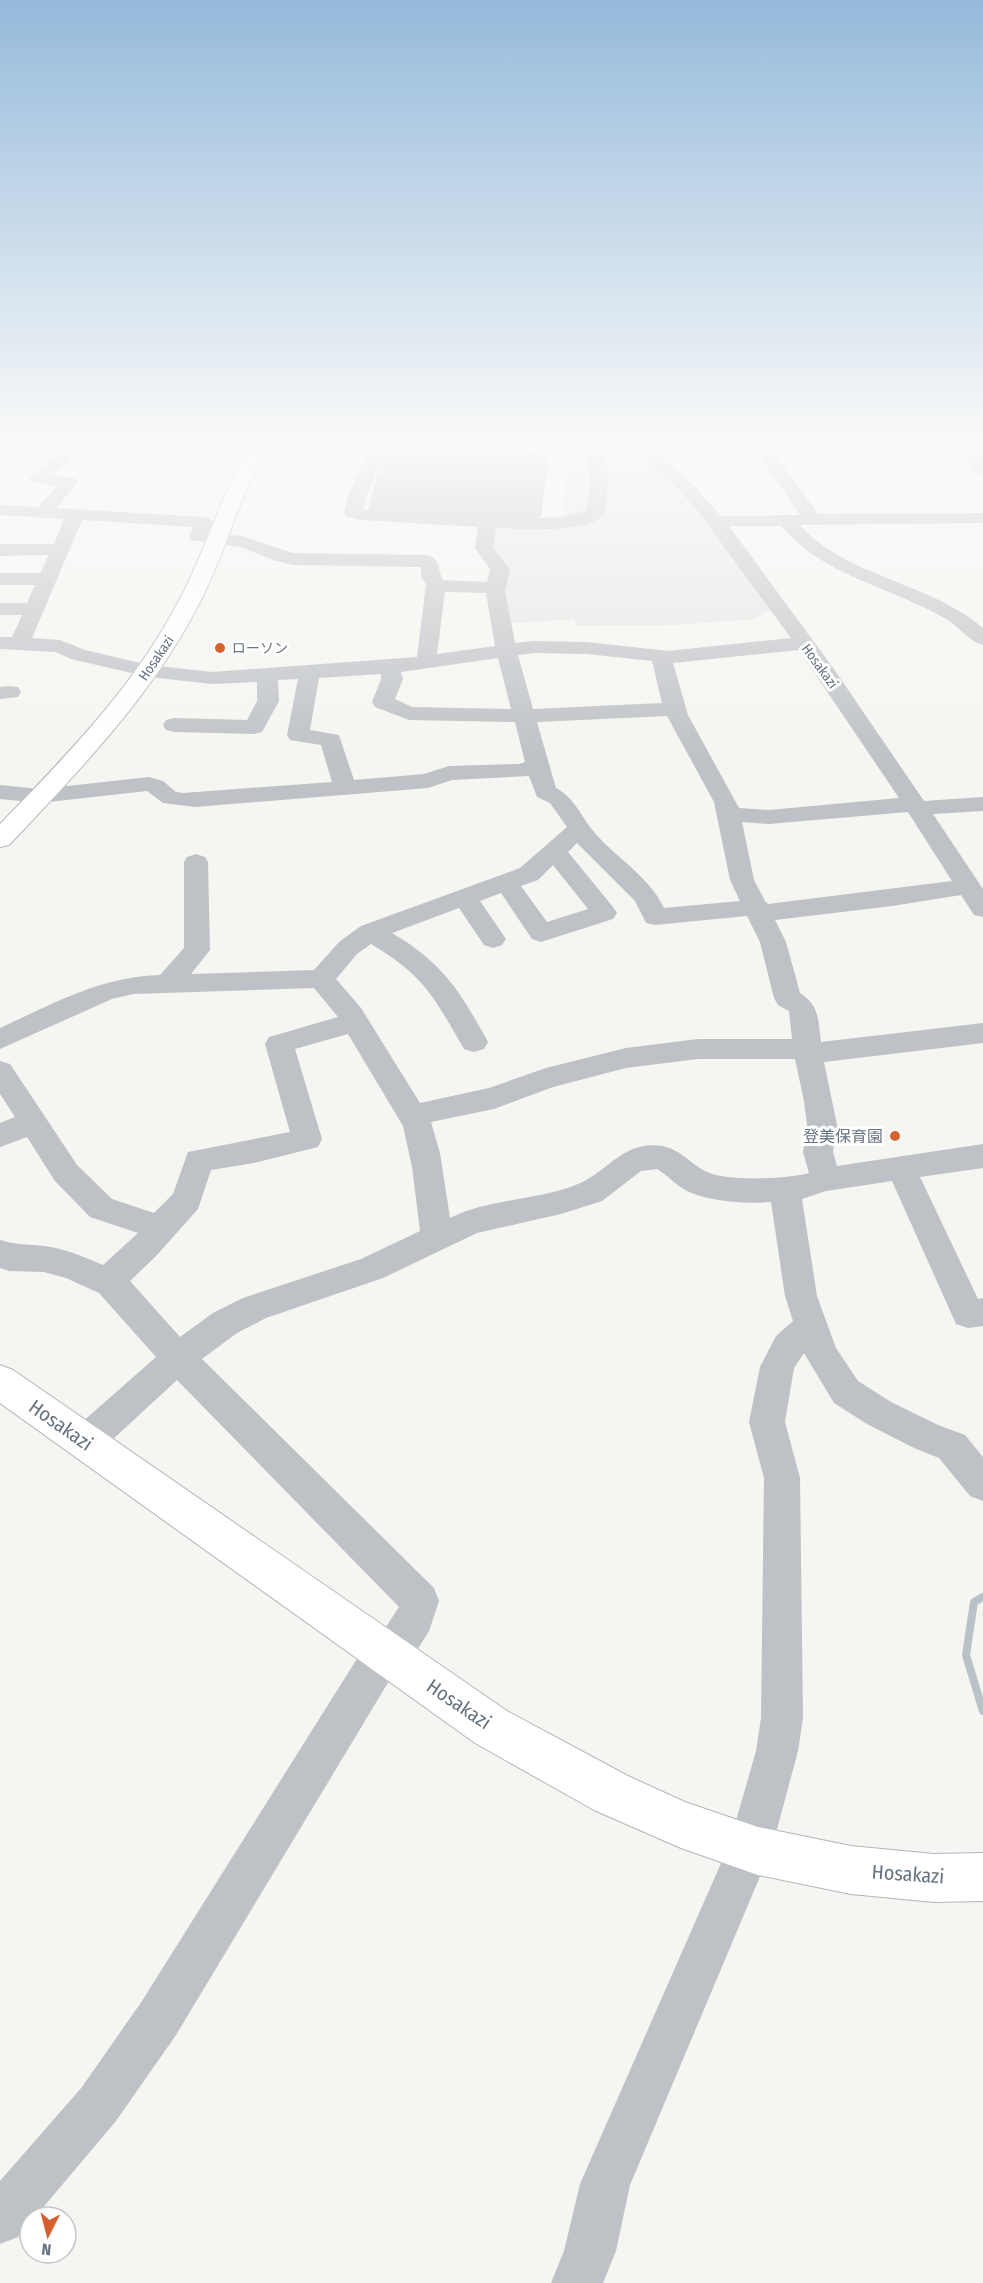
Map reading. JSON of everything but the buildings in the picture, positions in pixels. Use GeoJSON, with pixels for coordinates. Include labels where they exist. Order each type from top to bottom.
{"type":"FeatureCollection","features":[{"type":"Feature","properties":{"kind":"main road","name":"Hosakazi"},"geometry":{"type":"LineString","coordinates":[[0,839],[90,742],[149,671],[190,603],[212,550]]}},
{"type":"Feature","properties":{"kind":"main road","name":"Hosakazi"},"geometry":{"type":"LineString","coordinates":[[0,1382],[491,1727],[611,1793],[681,1824],[750,1848],[851,1870],[934,1878],[983,1877]]}},
{"type":"Feature","properties":{"kind":"street"},"geometry":{"type":"LineString","coordinates":[[0,550],[28,550]]}},
{"type":"Feature","properties":{"kind":"street"},"geometry":{"type":"LineString","coordinates":[[10,643],[35,609],[60,550]]}},
{"type":"Feature","properties":{"kind":"street"},"geometry":{"type":"LineString","coordinates":[[260,550],[282,558],[293,559],[418,559],[427,561],[431,566],[431,576],[436,586],[427,645],[427,662]]}},
{"type":"Feature","properties":{"kind":"street"},"geometry":{"type":"LineString","coordinates":[[485,550],[500,569],[495,588],[506,650],[545,792],[558,798],[580,828],[646,897],[655,917],[892,898],[968,886]]}},
{"type":"Feature","properties":{"kind":"street","name":"Hosakazi"},"geometry":{"type":"LineString","coordinates":[[737,550],[916,806],[983,909]]}},
{"type":"Feature","properties":{"kind":"street"},"geometry":{"type":"LineString","coordinates":[[818,550],[955,616],[983,639]]}},
{"type":"Feature","properties":{"kind":"street"},"geometry":{"type":"LineString","coordinates":[[0,579],[48,579]]}},
{"type":"Feature","properties":{"kind":"street"},"geometry":{"type":"LineString","coordinates":[[436,586],[495,588]]}},
{"type":"Feature","properties":{"kind":"street"},"geometry":{"type":"LineString","coordinates":[[0,609],[35,609]]}},
{"type":"Feature","properties":{"kind":"street"},"geometry":{"type":"LineString","coordinates":[[10,643],[60,646],[78,655],[149,671],[195,678],[390,667],[534,647],[587,648],[661,656],[804,643]]}},
{"type":"Feature","properties":{"kind":"street"},"geometry":{"type":"LineString","coordinates":[[661,656],[675,709],[690,742],[726,802],[742,880],[773,942],[788,998],[801,1007],[822,1125],[818,1152],[826,1179]]}},
{"type":"Feature","properties":{"kind":"street"},"geometry":{"type":"LineString","coordinates":[[390,667],[392,679],[382,702],[409,713],[524,716],[675,709]]}},
{"type":"Feature","properties":{"kind":"street"},"geometry":{"type":"LineString","coordinates":[[310,672],[298,735],[331,740],[345,788]]}},
{"type":"Feature","properties":{"kind":"street"},"geometry":{"type":"LineString","coordinates":[[174,725],[254,727],[267,701],[267,675]]}},
{"type":"Feature","properties":{"kind":"street"},"geometry":{"type":"LineString","coordinates":[[0,792],[40,796],[142,784],[159,787],[166,795],[178,800],[428,781],[462,771],[521,771],[536,766]]}},
{"type":"Feature","properties":{"kind":"street"},"geometry":{"type":"LineString","coordinates":[[728,814],[769,817],[916,806],[983,804]]}},
{"type":"Feature","properties":{"kind":"street"},"geometry":{"type":"LineString","coordinates":[[0,1039],[105,991],[133,985],[321,979],[348,948],[370,932],[464,896],[530,874],[580,828]]}},
{"type":"Feature","properties":{"kind":"street"},"geometry":{"type":"LineString","coordinates":[[506,882],[542,933],[604,913],[555,851]]}},
{"type":"Feature","properties":{"kind":"street"},"geometry":{"type":"LineString","coordinates":[[168,983],[197,950],[196,862]]}},
{"type":"Feature","properties":{"kind":"street"},"geometry":{"type":"LineString","coordinates":[[464,896],[493,939]]}},
{"type":"Feature","properties":{"kind":"street"},"geometry":{"type":"LineString","coordinates":[[370,932],[408,956],[433,977],[452,1003],[474,1042]]}},
{"type":"Feature","properties":{"kind":"street"},"geometry":{"type":"LineString","coordinates":[[321,979],[355,1022],[413,1116],[424,1145],[429,1177],[429,1197],[437,1237]]}},
{"type":"Feature","properties":{"kind":"street"},"geometry":{"type":"LineString","coordinates":[[108,1281],[145,1247],[187,1200],[199,1160],[254,1152],[306,1139],[279,1044],[355,1022]]}},
{"type":"Feature","properties":{"kind":"street"},"geometry":{"type":"LineString","coordinates":[[413,1116],[494,1098],[546,1078],[626,1058],[698,1049],[808,1051],[983,1033]]}},
{"type":"Feature","properties":{"kind":"street"},"geometry":{"type":"LineString","coordinates":[[0,1071],[66,1173],[101,1208],[161,1228]]}},
{"type":"Feature","properties":{"kind":"street"},"geometry":{"type":"LineString","coordinates":[[0,1136],[32,1122]]}},
{"type":"Feature","properties":{"kind":"street"},"geometry":{"type":"LineString","coordinates":[[85,1442],[178,1358],[225,1323],[255,1308],[372,1269],[468,1223],[499,1214],[561,1202],[591,1192],[634,1160],[661,1157],[697,1182],[719,1187],[763,1191],[798,1188],[826,1179],[983,1156]]}},
{"type":"Feature","properties":{"kind":"street"},"geometry":{"type":"LineString","coordinates":[[902,1168],[968,1314],[983,1312]]}},
{"type":"Feature","properties":{"kind":"street"},"geometry":{"type":"LineString","coordinates":[[785,1189],[801,1296],[821,1354],[846,1392],[907,1428],[952,1446],[983,1485]]}},
{"type":"Feature","properties":{"kind":"street"},"geometry":{"type":"LineString","coordinates":[[0,1253],[9,1258],[44,1259],[72,1266],[108,1281],[178,1358],[420,1601],[415,1617],[387,1654],[159,2018],[99,2104],[0,2219]]}},
{"type":"Feature","properties":{"kind":"street"},"geometry":{"type":"LineString","coordinates":[[577,2283],[590,2251],[605,2184],[750,1848],[777,1751],[782,1719],[782,1478],[767,1422],[777,1367],[788,1346],[811,1325]]}},
{"type":"Feature","properties":{"kind":"shaded area"},"geometry":{"type":"Polygon","coordinates":[[[488,550],[728,550],[771,607],[770,610],[754,619],[678,625],[577,626],[574,619],[506,624],[488,550]]]}},
{"type":"Feature","properties":{"kind":"waterway"},"geometry":{"type":"LineString","coordinates":[[983,1597],[974,1602],[966,1655],[983,1711]]}},
{"type":"Feature","properties":{"kind":"place","name":"ローソン"},"geometry":{"type":"Point","coordinates":[220,648]}},
{"type":"Feature","properties":{"kind":"place","name":"登美保育園"},"geometry":{"type":"Point","coordinates":[895,1136]}}]}
